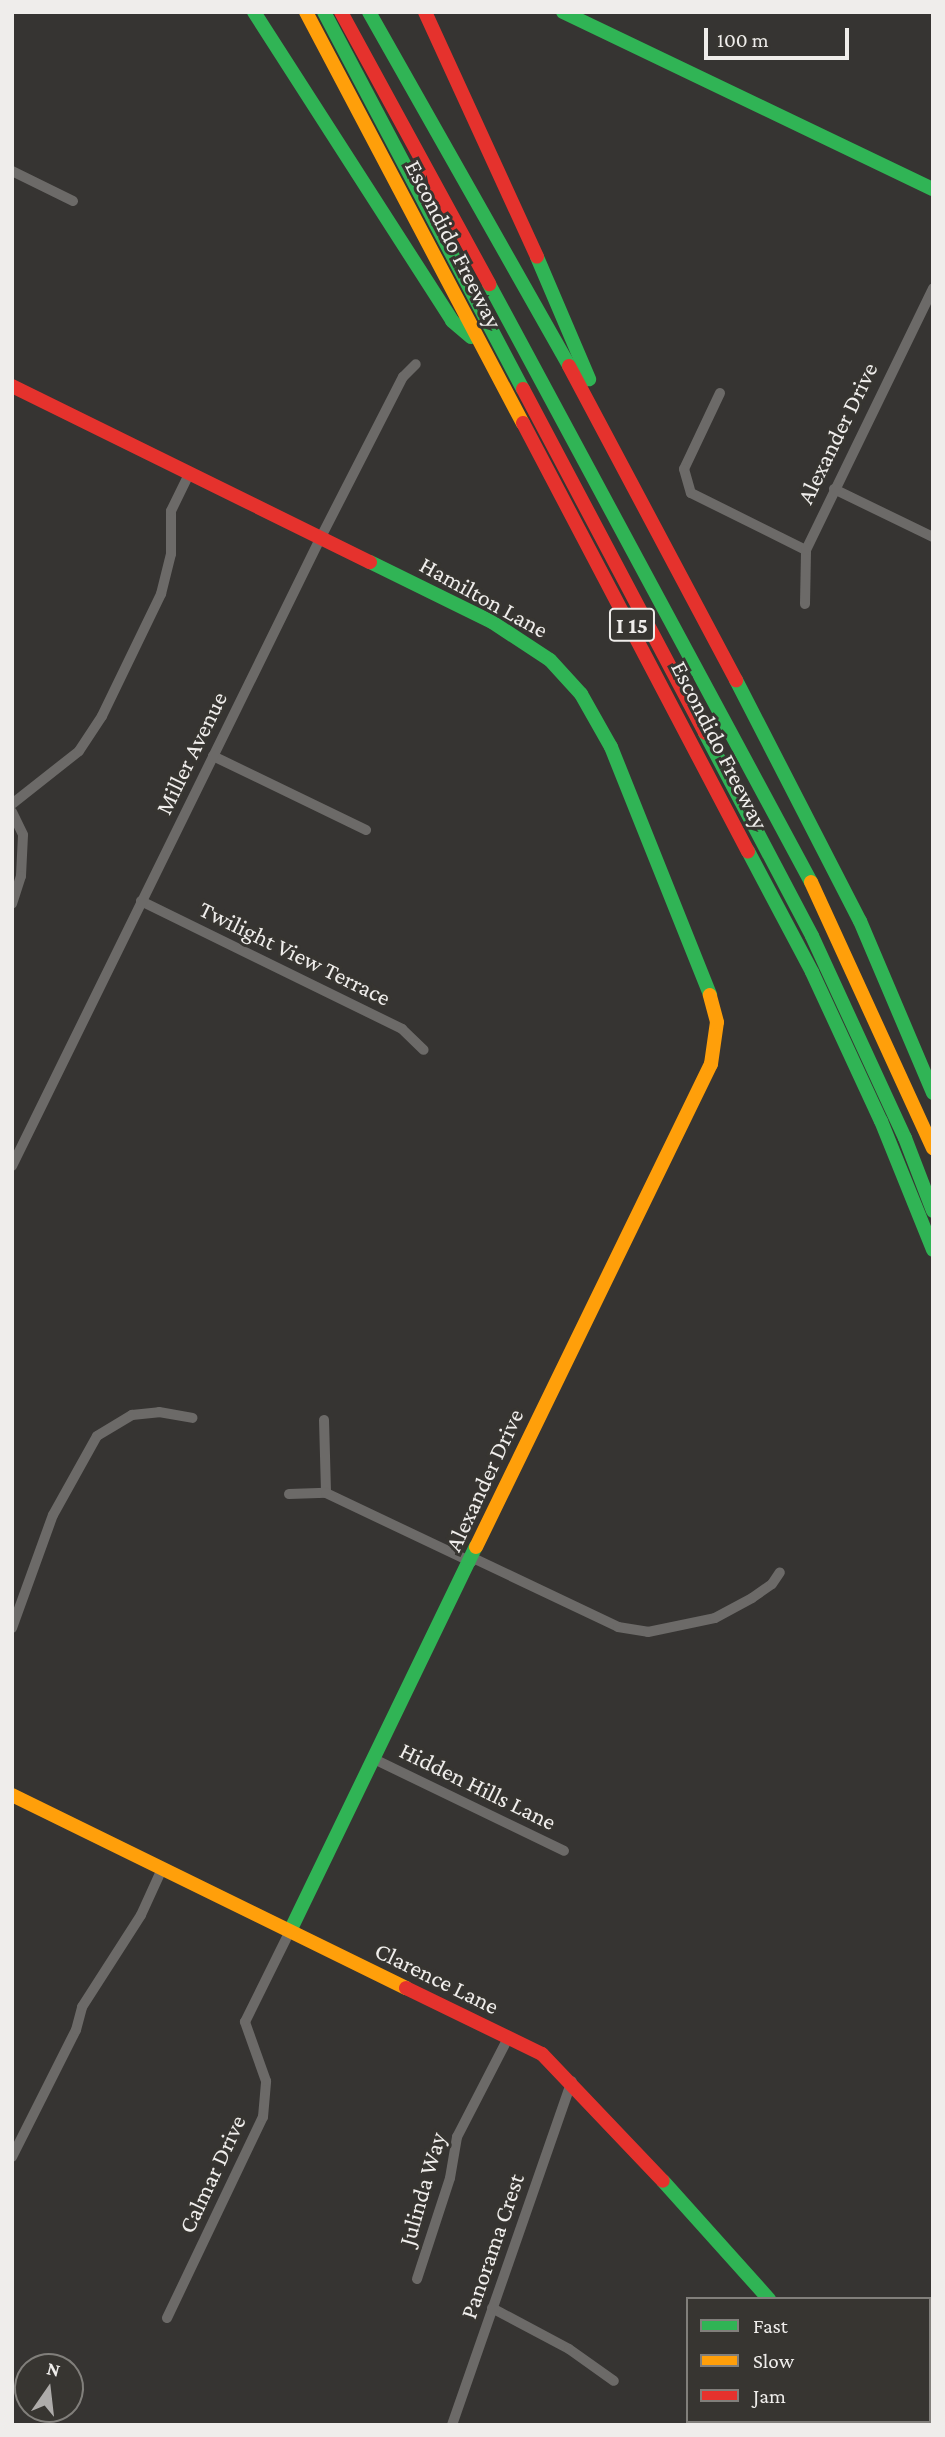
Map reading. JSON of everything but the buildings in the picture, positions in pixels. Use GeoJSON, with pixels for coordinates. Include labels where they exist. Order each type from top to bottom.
{"type":"FeatureCollection","features":[{"type":"Feature","properties":{"kind":"main road"},"geometry":{"type":"LineString","coordinates":[[254,12],[452,321],[479,343]]}},
{"type":"Feature","properties":{"kind":"main road","name":"Escondido Freeway"},"geometry":{"type":"LineString","coordinates":[[306,12],[479,343],[690,734],[812,972],[881,1121],[933,1250]]}},
{"type":"Feature","properties":{"kind":"main road"},"geometry":{"type":"LineString","coordinates":[[324,12],[812,936],[905,1138],[933,1212]]}},
{"type":"Feature","properties":{"kind":"main road"},"geometry":{"type":"LineString","coordinates":[[341,12],[764,789],[856,973],[933,1148]]}},
{"type":"Feature","properties":{"kind":"main road","name":"Escondido Freeway"},"geometry":{"type":"LineString","coordinates":[[369,12],[602,424],[860,921],[933,1093]]}},
{"type":"Feature","properties":{"kind":"main road"},"geometry":{"type":"LineString","coordinates":[[426,13],[506,184],[590,383],[602,424]]}},
{"type":"Feature","properties":{"kind":"main road"},"geometry":{"type":"LineString","coordinates":[[571,14],[933,189]]}},
{"type":"Feature","properties":{"kind":"main road"},"geometry":{"type":"LineString","coordinates":[[385,161],[447,242]]}},
{"type":"Feature","properties":{"kind":"main road","name":"Hamilton Lane"},"geometry":{"type":"LineString","coordinates":[[12,386],[514,634],[550,660],[581,694],[611,747],[708,987],[717,1021],[716,1047]]}},
{"type":"Feature","properties":{"kind":"main road","name":"Alexander Drive"},"geometry":{"type":"LineString","coordinates":[[290,1931],[472,1560],[573,1342],[711,1064],[716,1047]]}},
{"type":"Feature","properties":{"kind":"main road","name":"Clarence Lane"},"geometry":{"type":"LineString","coordinates":[[12,1795],[542,2054],[572,2081],[767,2297]]}},
{"type":"Feature","properties":{"kind":"street"},"geometry":{"type":"LineString","coordinates":[[12,171],[73,201]]}},
{"type":"Feature","properties":{"kind":"street","name":"Alexander Drive"},"geometry":{"type":"LineString","coordinates":[[805,604],[806,550],[933,288]]}},
{"type":"Feature","properties":{"kind":"street","name":"Miller Avenue"},"geometry":{"type":"LineString","coordinates":[[12,1166],[321,537],[403,377],[416,364]]}},
{"type":"Feature","properties":{"kind":"street"},"geometry":{"type":"LineString","coordinates":[[720,393],[684,469],[691,493],[806,550]]}},
{"type":"Feature","properties":{"kind":"street"},"geometry":{"type":"LineString","coordinates":[[12,804],[79,751],[102,716],[161,594],[171,554],[172,512],[190,472]]}},
{"type":"Feature","properties":{"kind":"street"},"geometry":{"type":"LineString","coordinates":[[834,489],[933,537]]}},
{"type":"Feature","properties":{"kind":"street"},"geometry":{"type":"LineString","coordinates":[[213,757],[366,830]]}},
{"type":"Feature","properties":{"kind":"street"},"geometry":{"type":"LineString","coordinates":[[12,812],[23,835],[21,876],[12,904]]}},
{"type":"Feature","properties":{"kind":"street","name":"Twilight View Terrace"},"geometry":{"type":"LineString","coordinates":[[141,901],[402,1029],[424,1050]]}},
{"type":"Feature","properties":{"kind":"street"},"geometry":{"type":"LineString","coordinates":[[12,1628],[53,1515],[97,1436],[132,1415],[159,1412],[192,1418]]}},
{"type":"Feature","properties":{"kind":"street"},"geometry":{"type":"LineString","coordinates":[[324,1420],[326,1493]]}},
{"type":"Feature","properties":{"kind":"street"},"geometry":{"type":"LineString","coordinates":[[289,1493],[326,1493],[618,1627],[648,1632],[715,1618],[772,1584],[779,1572]]}},
{"type":"Feature","properties":{"kind":"street","name":"Hidden Hills Lane"},"geometry":{"type":"LineString","coordinates":[[374,1759],[564,1850]]}},
{"type":"Feature","properties":{"kind":"street"},"geometry":{"type":"LineString","coordinates":[[12,2157],[76,2030],[82,2007],[141,1915],[162,1869]]}},
{"type":"Feature","properties":{"kind":"street","name":"Calmar Drive"},"geometry":{"type":"LineString","coordinates":[[167,2318],[262,2117],[266,2081],[245,2022],[290,1931]]}},
{"type":"Feature","properties":{"kind":"street","name":"Julinda Way"},"geometry":{"type":"LineString","coordinates":[[417,2278],[450,2178],[457,2137],[508,2038]]}},
{"type":"Feature","properties":{"kind":"street","name":"Panorama Crest"},"geometry":{"type":"LineString","coordinates":[[452,2425],[572,2081]]}},
{"type":"Feature","properties":{"kind":"street"},"geometry":{"type":"LineString","coordinates":[[492,2308],[569,2349],[614,2381]]}},
{"type":"Feature","properties":{"kind":"traffic: fast"},"geometry":{"type":"LineString","coordinates":[[254,12],[452,321],[471,337]]}},
{"type":"Feature","properties":{"kind":"traffic: fast"},"geometry":{"type":"LineString","coordinates":[[324,12],[523,389]]}},
{"type":"Feature","properties":{"kind":"traffic: fast"},"geometry":{"type":"LineString","coordinates":[[369,12],[569,366]]}},
{"type":"Feature","properties":{"kind":"traffic: fast"},"geometry":{"type":"LineString","coordinates":[[563,12],[933,189]]}},
{"type":"Feature","properties":{"kind":"traffic: fast"},"geometry":{"type":"LineString","coordinates":[[537,257],[589,379]]}},
{"type":"Feature","properties":{"kind":"traffic: fast"},"geometry":{"type":"LineString","coordinates":[[489,284],[811,882]]}},
{"type":"Feature","properties":{"kind":"traffic: fast"},"geometry":{"type":"LineString","coordinates":[[370,562],[492,622],[550,660],[581,694],[611,747],[710,995]]}},
{"type":"Feature","properties":{"kind":"traffic: fast"},"geometry":{"type":"LineString","coordinates":[[736,680],[860,921],[933,1093]]}},
{"type":"Feature","properties":{"kind":"traffic: fast"},"geometry":{"type":"LineString","coordinates":[[705,733],[812,936],[905,1138],[933,1211]]}},
{"type":"Feature","properties":{"kind":"traffic: fast"},"geometry":{"type":"LineString","coordinates":[[748,851],[812,972],[881,1121],[933,1250]]}},
{"type":"Feature","properties":{"kind":"traffic: fast"},"geometry":{"type":"LineString","coordinates":[[290,1931],[476,1547]]}},
{"type":"Feature","properties":{"kind":"traffic: fast"},"geometry":{"type":"LineString","coordinates":[[663,2181],[767,2297]]}},
{"type":"Feature","properties":{"kind":"traffic: slow"},"geometry":{"type":"LineString","coordinates":[[306,12],[523,423]]}},
{"type":"Feature","properties":{"kind":"traffic: slow"},"geometry":{"type":"LineString","coordinates":[[811,882],[933,1148]]}},
{"type":"Feature","properties":{"kind":"traffic: slow"},"geometry":{"type":"LineString","coordinates":[[476,1547],[711,1064],[717,1022],[710,995]]}},
{"type":"Feature","properties":{"kind":"traffic: slow"},"geometry":{"type":"LineString","coordinates":[[12,1795],[406,1988]]}},
{"type":"Feature","properties":{"kind":"traffic: slow"},"geometry":{"type":"LineString","coordinates":[[931,2318],[933,2314]]}},
{"type":"Feature","properties":{"kind":"traffic: jam"},"geometry":{"type":"LineString","coordinates":[[341,12],[489,284]]}},
{"type":"Feature","properties":{"kind":"traffic: jam"},"geometry":{"type":"LineString","coordinates":[[425,12],[537,257]]}},
{"type":"Feature","properties":{"kind":"traffic: jam"},"geometry":{"type":"LineString","coordinates":[[569,366],[736,680]]}},
{"type":"Feature","properties":{"kind":"traffic: jam"},"geometry":{"type":"LineString","coordinates":[[12,386],[370,562]]}},
{"type":"Feature","properties":{"kind":"traffic: jam"},"geometry":{"type":"LineString","coordinates":[[523,389],[705,733]]}},
{"type":"Feature","properties":{"kind":"traffic: jam"},"geometry":{"type":"LineString","coordinates":[[523,423],[748,851]]}},
{"type":"Feature","properties":{"kind":"traffic: jam"},"geometry":{"type":"LineString","coordinates":[[406,1988],[542,2054],[663,2181]]}}]}
